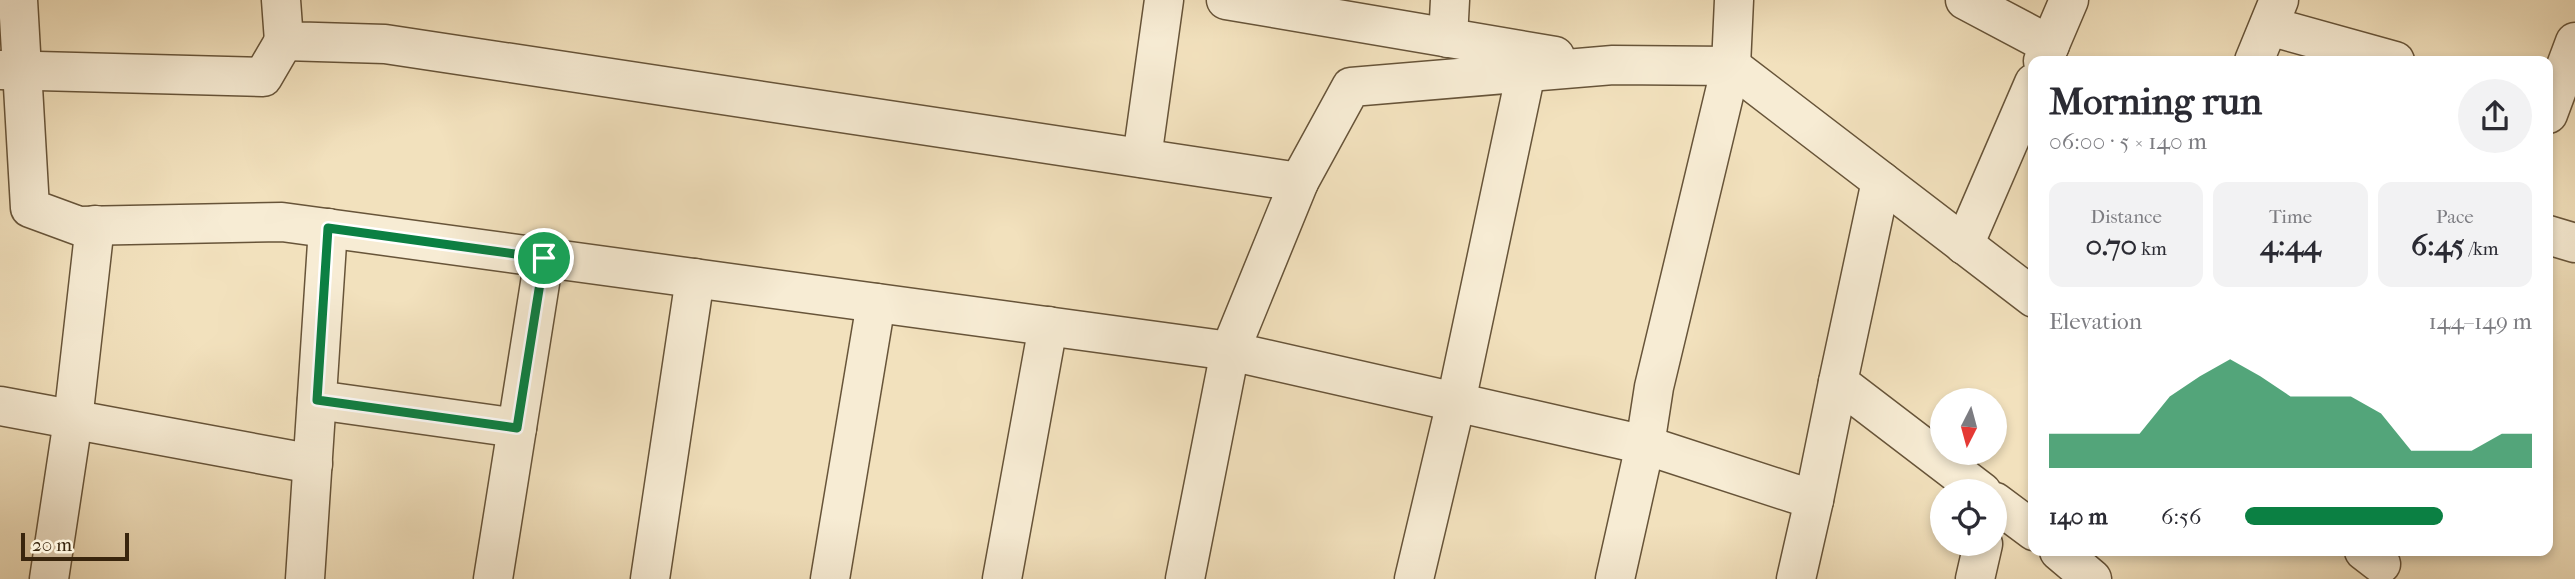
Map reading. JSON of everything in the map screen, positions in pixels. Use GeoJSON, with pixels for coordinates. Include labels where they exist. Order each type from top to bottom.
{"type":"FeatureCollection","features":[{"type":"Feature","properties":{"kind":"street"},"geometry":{"type":"LineString","coordinates":[[19,0],[11,71],[15,212],[79,226],[282,222],[1230,351],[1645,445],[1814,500]]}},
{"type":"Feature","properties":{"kind":"street"},"geometry":{"type":"LineString","coordinates":[[11,71],[264,78],[284,41],[281,0]]}},
{"type":"Feature","properties":{"kind":"street"},"geometry":{"type":"LineString","coordinates":[[1142,158],[1164,0]]}},
{"type":"Feature","properties":{"kind":"street"},"geometry":{"type":"LineString","coordinates":[[1226,0],[1613,65]]}},
{"type":"Feature","properties":{"kind":"street"},"geometry":{"type":"LineString","coordinates":[[1448,38],[1450,0]]}},
{"type":"Feature","properties":{"kind":"street"},"geometry":{"type":"LineString","coordinates":[[1615,579],[1645,445],[1654,387],[1731,66],[1734,0]]}},
{"type":"Feature","properties":{"kind":"street"},"geometry":{"type":"LineString","coordinates":[[1965,0],[2046,53],[2069,0]]}},
{"type":"Feature","properties":{"kind":"street"},"geometry":{"type":"LineString","coordinates":[[2257,56],[2274,13],[2382,56]]}},
{"type":"Feature","properties":{"kind":"street"},"geometry":{"type":"LineString","coordinates":[[284,41],[385,44],[1299,182]]}},
{"type":"Feature","properties":{"kind":"street"},"geometry":{"type":"LineString","coordinates":[[2553,97],[2575,42]]}},
{"type":"Feature","properties":{"kind":"street"},"geometry":{"type":"LineString","coordinates":[[1185,579],[1230,351],[1299,182],[1351,87],[1613,65],[1731,66],[2028,293]]}},
{"type":"Feature","properties":{"kind":"street"},"geometry":{"type":"LineString","coordinates":[[1414,579],[1456,402],[1526,72]]}},
{"type":"Feature","properties":{"kind":"street"},"geometry":{"type":"LineString","coordinates":[[1964,245],[2028,97]]}},
{"type":"Feature","properties":{"kind":"street"},"geometry":{"type":"LineString","coordinates":[[1797,579],[1881,181]]}},
{"type":"Feature","properties":{"kind":"street"},"geometry":{"type":"LineString","coordinates":[[49,579],[73,420],[95,225]]}},
{"type":"Feature","properties":{"kind":"street"},"geometry":{"type":"LineString","coordinates":[[305,579],[328,228]]}},
{"type":"Feature","properties":{"kind":"street"},"geometry":{"type":"LineString","coordinates":[[2553,236],[2575,243]]}},
{"type":"Feature","properties":{"kind":"street"},"geometry":{"type":"LineString","coordinates":[[493,579],[544,258]]}},
{"type":"Feature","properties":{"kind":"street"},"geometry":{"type":"LineString","coordinates":[[650,579],[695,278]]}},
{"type":"Feature","properties":{"kind":"street"},"geometry":{"type":"LineString","coordinates":[[830,579],[876,303]]}},
{"type":"Feature","properties":{"kind":"street"},"geometry":{"type":"LineString","coordinates":[[1002,579],[1048,326]]}},
{"type":"Feature","properties":{"kind":"street"},"geometry":{"type":"LineString","coordinates":[[1838,382],[1965,479]]}},
{"type":"Feature","properties":{"kind":"street"},"geometry":{"type":"LineString","coordinates":[[317,400],[517,428]]}},
{"type":"Feature","properties":{"kind":"street"},"geometry":{"type":"LineString","coordinates":[[0,407],[313,464]]}},
{"type":"Feature","properties":{"kind":"street"},"geometry":{"type":"LineString","coordinates":[[2007,511],[2028,527]]}},
{"type":"Feature","properties":{"kind":"street"},"geometry":{"type":"LineString","coordinates":[[1975,579],[1980,556]]}},
{"type":"Feature","properties":{"kind":"street"},"geometry":{"type":"LineString","coordinates":[[2065,556],[2092,579]]}},
{"type":"Feature","properties":{"kind":"route"},"geometry":{"type":"LineString","coordinates":[[328,228],[544,258],[517,428],[317,400],[328,228]]}}]}
